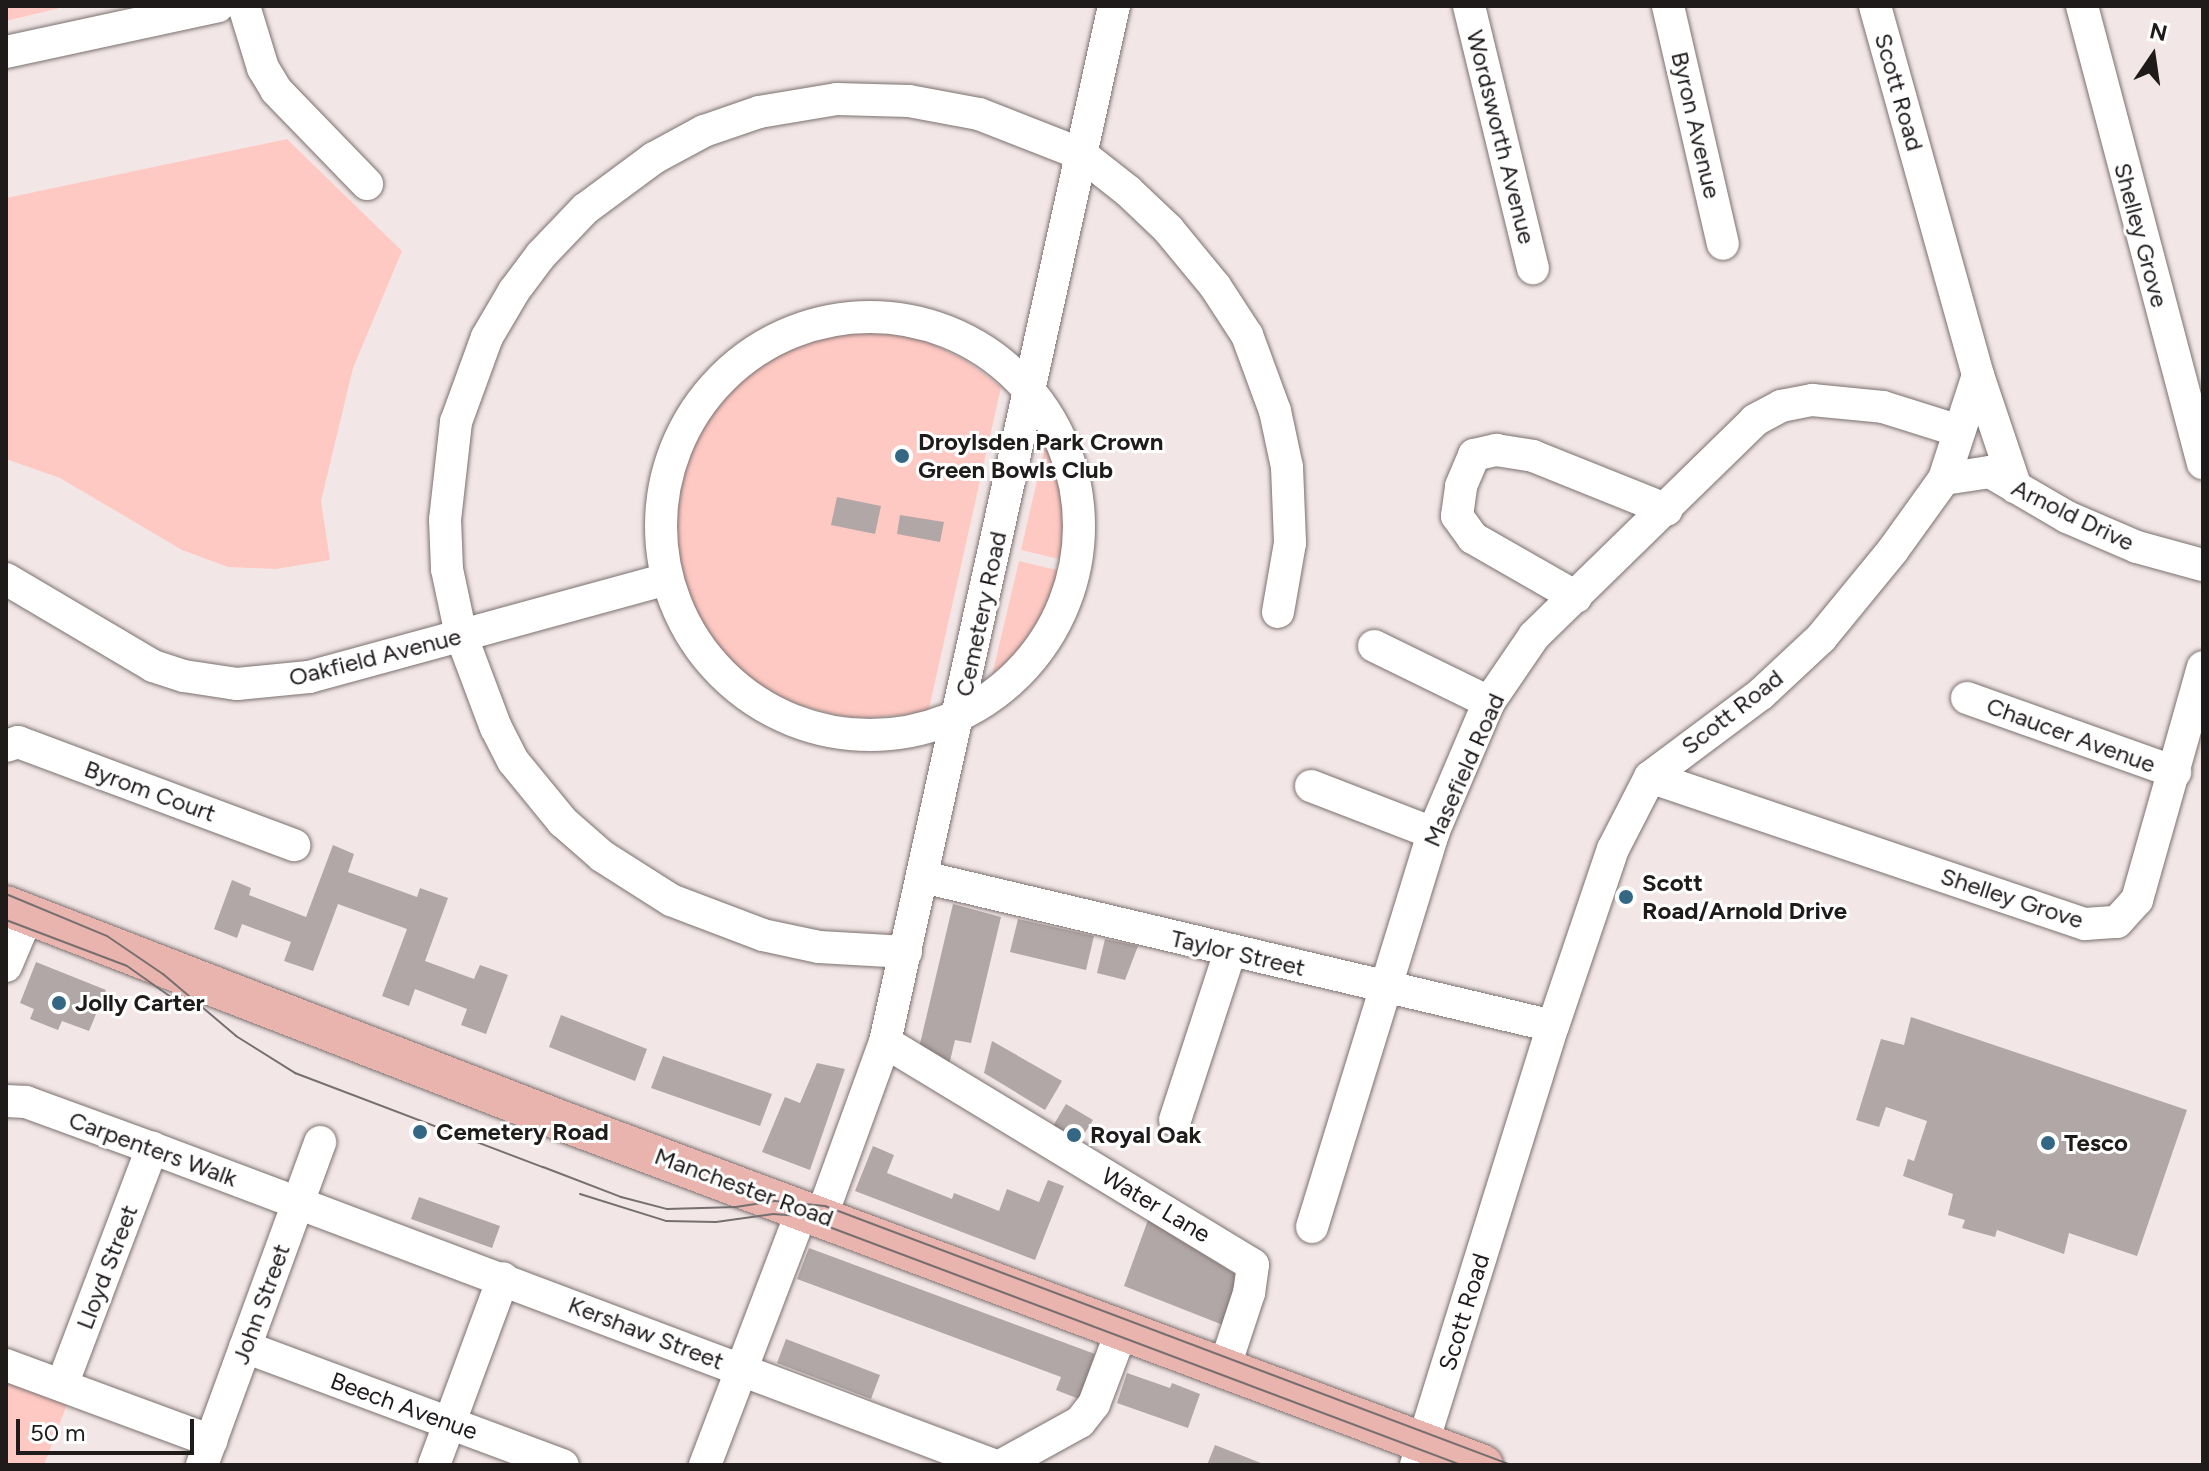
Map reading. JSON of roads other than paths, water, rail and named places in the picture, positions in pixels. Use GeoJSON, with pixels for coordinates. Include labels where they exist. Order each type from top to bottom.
{"type":"FeatureCollection","features":[{"type":"Feature","properties":{"kind":"main road","name":"Manchester Road"},"geometry":{"type":"LineString","coordinates":[[17,910],[562,1121],[1225,1366],[1419,1454],[1483,1465]]}},
{"type":"Feature","properties":{"kind":"street"},"geometry":{"type":"LineString","coordinates":[[6,52],[218,6]]}},
{"type":"Feature","properties":{"kind":"street"},"geometry":{"type":"LineString","coordinates":[[244,6],[263,68],[276,90],[367,184]]}},
{"type":"Feature","properties":{"kind":"street","name":"Cemetery Road"},"geometry":{"type":"LineString","coordinates":[[705,1465],[742,1369],[885,1042],[1114,6]]}},
{"type":"Feature","properties":{"kind":"street","name":"Wordsworth Avenue"},"geometry":{"type":"LineString","coordinates":[[1469,6],[1533,268]]}},
{"type":"Feature","properties":{"kind":"street","name":"Byron Avenue"},"geometry":{"type":"LineString","coordinates":[[1668,6],[1723,244]]}},
{"type":"Feature","properties":{"kind":"street","name":"Scott Road"},"geometry":{"type":"LineString","coordinates":[[1419,1454],[1553,1026],[1613,849],[1650,777],[1761,694],[1821,638],[1893,550],[1944,479],[1978,375],[1875,6]]}},
{"type":"Feature","properties":{"kind":"street","name":"Shelley Grove"},"geometry":{"type":"LineString","coordinates":[[2082,6],[2203,463]]}},
{"type":"Feature","properties":{"kind":"street"},"geometry":{"type":"LineString","coordinates":[[906,952],[819,947],[763,935],[671,900],[602,856],[563,822],[513,761],[486,703],[461,635],[447,569],[445,520],[456,422],[470,377],[514,291],[562,232],[610,188],[654,158],[704,131],[759,112],[837,99],[909,101],[979,114],[1081,154],[1128,191],[1168,229],[1215,286],[1247,335],[1275,411],[1287,467],[1290,543],[1278,612]]}},
{"type":"Feature","properties":{"kind":"street"},"geometry":{"type":"LineString","coordinates":[[847,317],[904,320],[960,341],[1030,391],[1057,429],[1071,460],[1082,530],[1078,571],[1064,610],[1031,664],[991,700],[958,722],[903,732],[864,734],[792,718],[758,703],[732,683],[704,653],[667,579],[657,506],[673,450],[688,420],[722,377],[781,336],[847,317]]}},
{"type":"Feature","properties":{"kind":"street"},"geometry":{"type":"LineString","coordinates":[[1978,375],[2016,488]]}},
{"type":"Feature","properties":{"kind":"street","name":"Masefield Road"},"geometry":{"type":"LineString","coordinates":[[1312,1227],[1433,833],[1489,702],[1534,636],[1667,510],[1755,420],[1781,406],[1812,400],[1883,407],[1959,431]]}},
{"type":"Feature","properties":{"kind":"street"},"geometry":{"type":"LineString","coordinates":[[1576,597],[1473,538],[1457,516],[1461,486],[1474,455],[1496,450],[1533,456],[1667,510]]}},
{"type":"Feature","properties":{"kind":"street","name":"Arnold Drive"},"geometry":{"type":"LineString","coordinates":[[1944,479],[1990,472],[2067,517],[2137,547],[2203,565]]}},
{"type":"Feature","properties":{"kind":"street","name":"Oakfield Avenue"},"geometry":{"type":"LineString","coordinates":[[6,579],[153,666],[211,681],[258,683],[309,677],[667,579]]}},
{"type":"Feature","properties":{"kind":"street"},"geometry":{"type":"LineString","coordinates":[[1374,646],[1489,702]]}},
{"type":"Feature","properties":{"kind":"street","name":"Shelley Grove"},"geometry":{"type":"LineString","coordinates":[[1650,777],[2085,924],[2117,922],[2137,900],[2203,667]]}},
{"type":"Feature","properties":{"kind":"street","name":"Chaucer Avenue"},"geometry":{"type":"LineString","coordinates":[[1967,698],[2175,772]]}},
{"type":"Feature","properties":{"kind":"street","name":"Byrom Court"},"geometry":{"type":"LineString","coordinates":[[6,746],[18,742],[294,845]]}},
{"type":"Feature","properties":{"kind":"street"},"geometry":{"type":"LineString","coordinates":[[1311,786],[1433,833]]}},
{"type":"Feature","properties":{"kind":"street","name":"Taylor Street"},"geometry":{"type":"LineString","coordinates":[[923,877],[1553,1026]]}},
{"type":"Feature","properties":{"kind":"street"},"geometry":{"type":"LineString","coordinates":[[6,966],[17,910]]}},
{"type":"Feature","properties":{"kind":"street"},"geometry":{"type":"LineString","coordinates":[[1175,1120],[1230,952]]}},
{"type":"Feature","properties":{"kind":"street","name":"Water Lane"},"geometry":{"type":"LineString","coordinates":[[885,1042],[1253,1265],[1249,1293],[1225,1366]]}},
{"type":"Feature","properties":{"kind":"street","name":"Carpenters Walk"},"geometry":{"type":"LineString","coordinates":[[6,1101],[26,1102],[299,1203]]}},
{"type":"Feature","properties":{"kind":"street","name":"John Street"},"geometry":{"type":"LineString","coordinates":[[206,1453],[320,1142]]}},
{"type":"Feature","properties":{"kind":"street","name":"Lloyd Street"},"geometry":{"type":"LineString","coordinates":[[62,1385],[152,1148]]}},
{"type":"Feature","properties":{"kind":"street","name":"Kershaw Street"},"geometry":{"type":"LineString","coordinates":[[299,1203],[993,1465]]}},
{"type":"Feature","properties":{"kind":"street"},"geometry":{"type":"LineString","coordinates":[[434,1465],[503,1278]]}},
{"type":"Feature","properties":{"kind":"street"},"geometry":{"type":"LineString","coordinates":[[1002,1465],[1080,1422],[1094,1404],[1122,1330]]}},
{"type":"Feature","properties":{"kind":"street","name":"Beech Avenue"},"geometry":{"type":"LineString","coordinates":[[245,1347],[563,1465]]}},
{"type":"Feature","properties":{"kind":"street"},"geometry":{"type":"LineString","coordinates":[[6,1365],[62,1385],[206,1453]]}},
{"type":"Feature","properties":{"kind":"tram line"},"geometry":{"type":"LineString","coordinates":[[6,894],[107,936],[163,974],[236,1036],[295,1073],[621,1197],[667,1209],[736,1207],[775,1201],[825,1206],[1511,1465]]}},
{"type":"Feature","properties":{"kind":"tram line"},"geometry":{"type":"LineString","coordinates":[[6,920],[127,966],[178,1002]]}},
{"type":"Feature","properties":{"kind":"tram line"},"geometry":{"type":"LineString","coordinates":[[580,1194],[666,1221],[716,1222],[773,1214],[800,1216],[1461,1465]]}},
{"type":"Feature","properties":{"kind":"place","name":"Droylsden Park Crown Green Bowls Club"},"geometry":{"type":"Point","coordinates":[902,456]}},
{"type":"Feature","properties":{"kind":"place","name":"Scott Road/Arnold Drive"},"geometry":{"type":"Point","coordinates":[1626,897]}},
{"type":"Feature","properties":{"kind":"place","name":"Jolly Carter"},"geometry":{"type":"Point","coordinates":[59,1003]}},
{"type":"Feature","properties":{"kind":"place","name":"Cemetery Road"},"geometry":{"type":"Point","coordinates":[420,1132]}},
{"type":"Feature","properties":{"kind":"place","name":"Royal Oak"},"geometry":{"type":"Point","coordinates":[1074,1135]}},
{"type":"Feature","properties":{"kind":"place","name":"Tesco"},"geometry":{"type":"Point","coordinates":[2048,1143]}}]}
